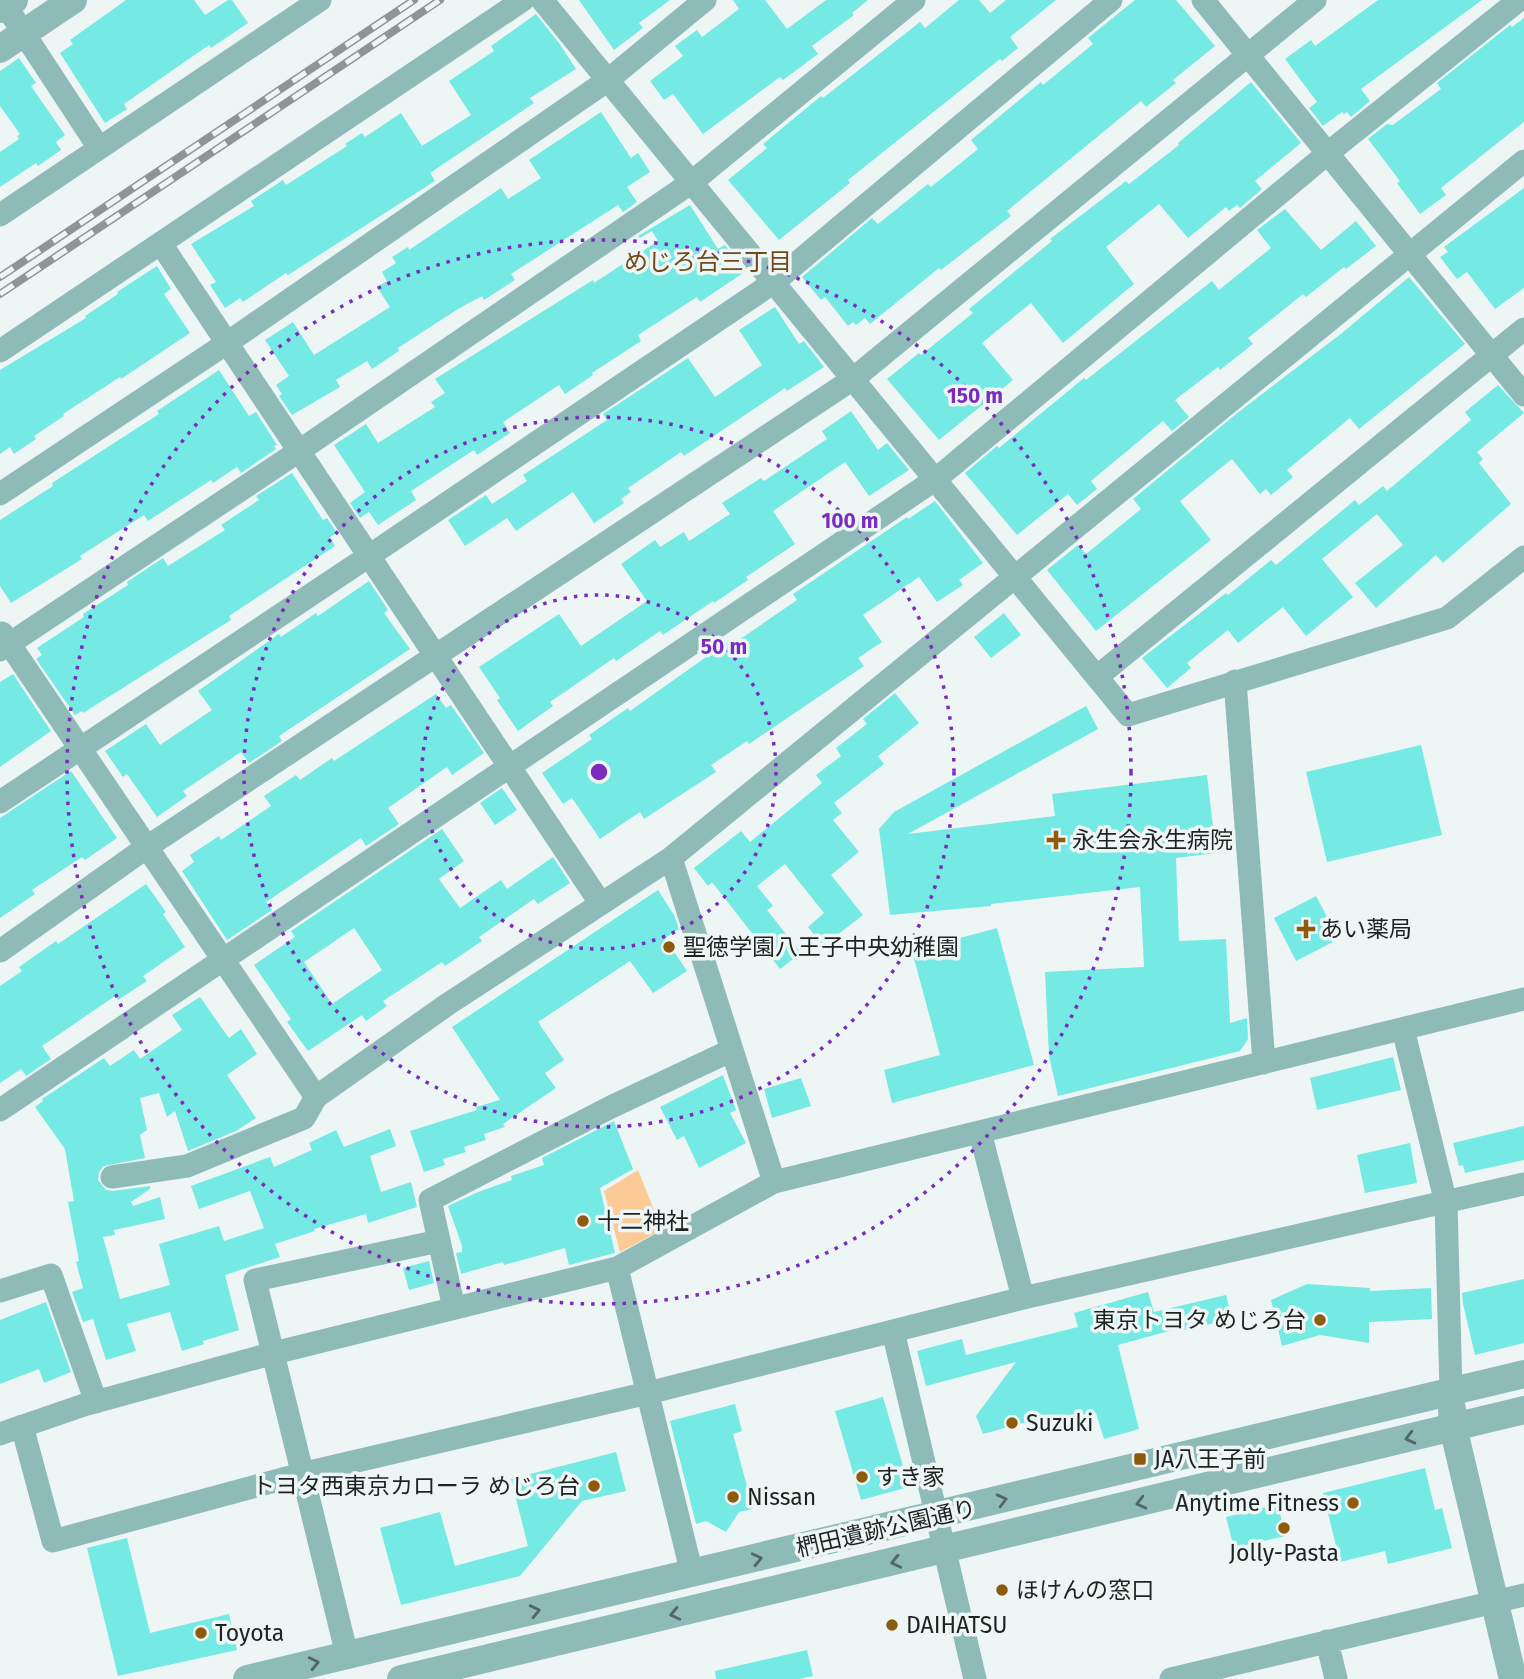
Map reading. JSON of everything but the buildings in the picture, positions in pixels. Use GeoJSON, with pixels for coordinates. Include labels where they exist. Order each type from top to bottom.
{"type":"FeatureCollection","features":[{"type":"Feature","properties":{"kind":"street"},"geometry":{"type":"LineString","coordinates":[[0,50],[73,0]]}},
{"type":"Feature","properties":{"kind":"street"},"geometry":{"type":"LineString","coordinates":[[0,215],[320,0]]}},
{"type":"Feature","properties":{"kind":"street"},"geometry":{"type":"LineString","coordinates":[[0,351],[523,0]]}},
{"type":"Feature","properties":{"kind":"street"},"geometry":{"type":"LineString","coordinates":[[542,0],[1128,715],[1447,618],[1524,557]]}},
{"type":"Feature","properties":{"kind":"street"},"geometry":{"type":"LineString","coordinates":[[0,494],[227,343],[608,80],[705,0]]}},
{"type":"Feature","properties":{"kind":"street"},"geometry":{"type":"LineString","coordinates":[[316,1097],[80,748],[3,641],[299,451],[692,182],[914,0]]}},
{"type":"Feature","properties":{"kind":"street"},"geometry":{"type":"LineString","coordinates":[[0,802],[774,282],[1111,0]]}},
{"type":"Feature","properties":{"kind":"street"},"geometry":{"type":"LineString","coordinates":[[1203,0],[1524,395]]}},
{"type":"Feature","properties":{"kind":"street"},"geometry":{"type":"LineString","coordinates":[[0,951],[147,847],[853,379],[1315,0]]}},
{"type":"Feature","properties":{"kind":"street"},"geometry":{"type":"LineString","coordinates":[[0,1110],[936,480],[1328,153],[1519,0]]}},
{"type":"Feature","properties":{"kind":"street"},"geometry":{"type":"LineString","coordinates":[[5,4],[99,148]]}},
{"type":"Feature","properties":{"kind":"street"},"geometry":{"type":"LineString","coordinates":[[112,1177],[187,1166],[304,1118],[316,1097],[448,1004],[671,858],[1524,161]]}},
{"type":"Feature","properties":{"kind":"street"},"geometry":{"type":"LineString","coordinates":[[161,244],[601,904]]}},
{"type":"Feature","properties":{"kind":"street"},"geometry":{"type":"LineString","coordinates":[[1098,676],[1524,329]]}},
{"type":"Feature","properties":{"kind":"street"},"geometry":{"type":"LineString","coordinates":[[1235,681],[1264,1063]]}},
{"type":"Feature","properties":{"kind":"street"},"geometry":{"type":"LineString","coordinates":[[671,858],[774,1182]]}},
{"type":"Feature","properties":{"kind":"street"},"geometry":{"type":"LineString","coordinates":[[0,1434],[96,1402],[274,1353],[617,1268],[774,1182],[1524,999]]}},
{"type":"Feature","properties":{"kind":"street"},"geometry":{"type":"LineString","coordinates":[[1403,1028],[1447,1203],[1453,1427],[1513,1679]]}},
{"type":"Feature","properties":{"kind":"street"},"geometry":{"type":"LineString","coordinates":[[454,1307],[430,1200],[611,1107],[732,1050]]}},
{"type":"Feature","properties":{"kind":"street"},"geometry":{"type":"LineString","coordinates":[[980,1132],[1023,1298]]}},
{"type":"Feature","properties":{"kind":"street"},"geometry":{"type":"LineString","coordinates":[[22,1426],[53,1541],[301,1474],[648,1392],[1023,1298],[1524,1184]]}},
{"type":"Feature","properties":{"kind":"street"},"geometry":{"type":"LineString","coordinates":[[347,1655],[255,1280],[439,1241]]}},
{"type":"Feature","properties":{"kind":"street"},"geometry":{"type":"LineString","coordinates":[[617,1268],[692,1574]]}},
{"type":"Feature","properties":{"kind":"street"},"geometry":{"type":"LineString","coordinates":[[0,1292],[51,1275],[96,1402]]}},
{"type":"Feature","properties":{"kind":"street"},"geometry":{"type":"LineString","coordinates":[[893,1331],[975,1679]]}},
{"type":"Feature","properties":{"kind":"street","name":"椚田遺跡公園通り"},"geometry":{"type":"LineString","coordinates":[[247,1679],[1524,1374]]}},
{"type":"Feature","properties":{"kind":"street","name":"椚田遺跡公園通り"},"geometry":{"type":"LineString","coordinates":[[401,1679],[1524,1410]]}},
{"type":"Feature","properties":{"kind":"street"},"geometry":{"type":"LineString","coordinates":[[1171,1679],[1214,1674],[1327,1641],[1524,1595]]}},
{"type":"Feature","properties":{"kind":"street"},"geometry":{"type":"LineString","coordinates":[[1327,1641],[1336,1679]]}},
{"type":"Feature","properties":{"kind":"shaded area"},"geometry":{"type":"Polygon","coordinates":[[[638,1170],[662,1230],[620,1252],[604,1191],[638,1170]]]}},
{"type":"Feature","properties":{"kind":"railway"},"geometry":{"type":"LineString","coordinates":[[0,277],[414,0]]}},
{"type":"Feature","properties":{"kind":"railway"},"geometry":{"type":"LineString","coordinates":[[0,294],[440,0]]}},
{"type":"Feature","properties":{"kind":"place","name":"永生会永生病院"},"geometry":{"type":"Point","coordinates":[1056,840]}},
{"type":"Feature","properties":{"kind":"place","name":"あい薬局"},"geometry":{"type":"Point","coordinates":[1306,929]}},
{"type":"Feature","properties":{"kind":"place","name":"聖徳学園八王子中央幼稚園"},"geometry":{"type":"Point","coordinates":[669,947]}},
{"type":"Feature","properties":{"kind":"place","name":"十二神社"},"geometry":{"type":"Point","coordinates":[583,1221]}},
{"type":"Feature","properties":{"kind":"place","name":"東京トヨタ めじろ台"},"geometry":{"type":"Point","coordinates":[1320,1320]}},
{"type":"Feature","properties":{"kind":"place","name":"Suzuki"},"geometry":{"type":"Point","coordinates":[1012,1423]}},
{"type":"Feature","properties":{"kind":"place","name":"JA八王子前"},"geometry":{"type":"Point","coordinates":[1140,1459]}},
{"type":"Feature","properties":{"kind":"place","name":"すき家"},"geometry":{"type":"Point","coordinates":[862,1477]}},
{"type":"Feature","properties":{"kind":"place","name":"トヨタ西東京カローラ めじろ台"},"geometry":{"type":"Point","coordinates":[594,1486]}},
{"type":"Feature","properties":{"kind":"place","name":"Nissan"},"geometry":{"type":"Point","coordinates":[733,1497]}},
{"type":"Feature","properties":{"kind":"place","name":"Anytime Fitness"},"geometry":{"type":"Point","coordinates":[1353,1503]}},
{"type":"Feature","properties":{"kind":"place","name":"Jolly-Pasta"},"geometry":{"type":"Point","coordinates":[1284,1528]}},
{"type":"Feature","properties":{"kind":"place","name":"ほけんの窓口"},"geometry":{"type":"Point","coordinates":[1002,1590]}},
{"type":"Feature","properties":{"kind":"place","name":"DAIHATSU"},"geometry":{"type":"Point","coordinates":[892,1625]}},
{"type":"Feature","properties":{"kind":"place","name":"Toyota"},"geometry":{"type":"Point","coordinates":[201,1633]}},
{"type":"Feature","properties":{"kind":"district","name":"めじろ台三丁目"},"geometry":{"type":"Point","coordinates":[708,262]}}]}
